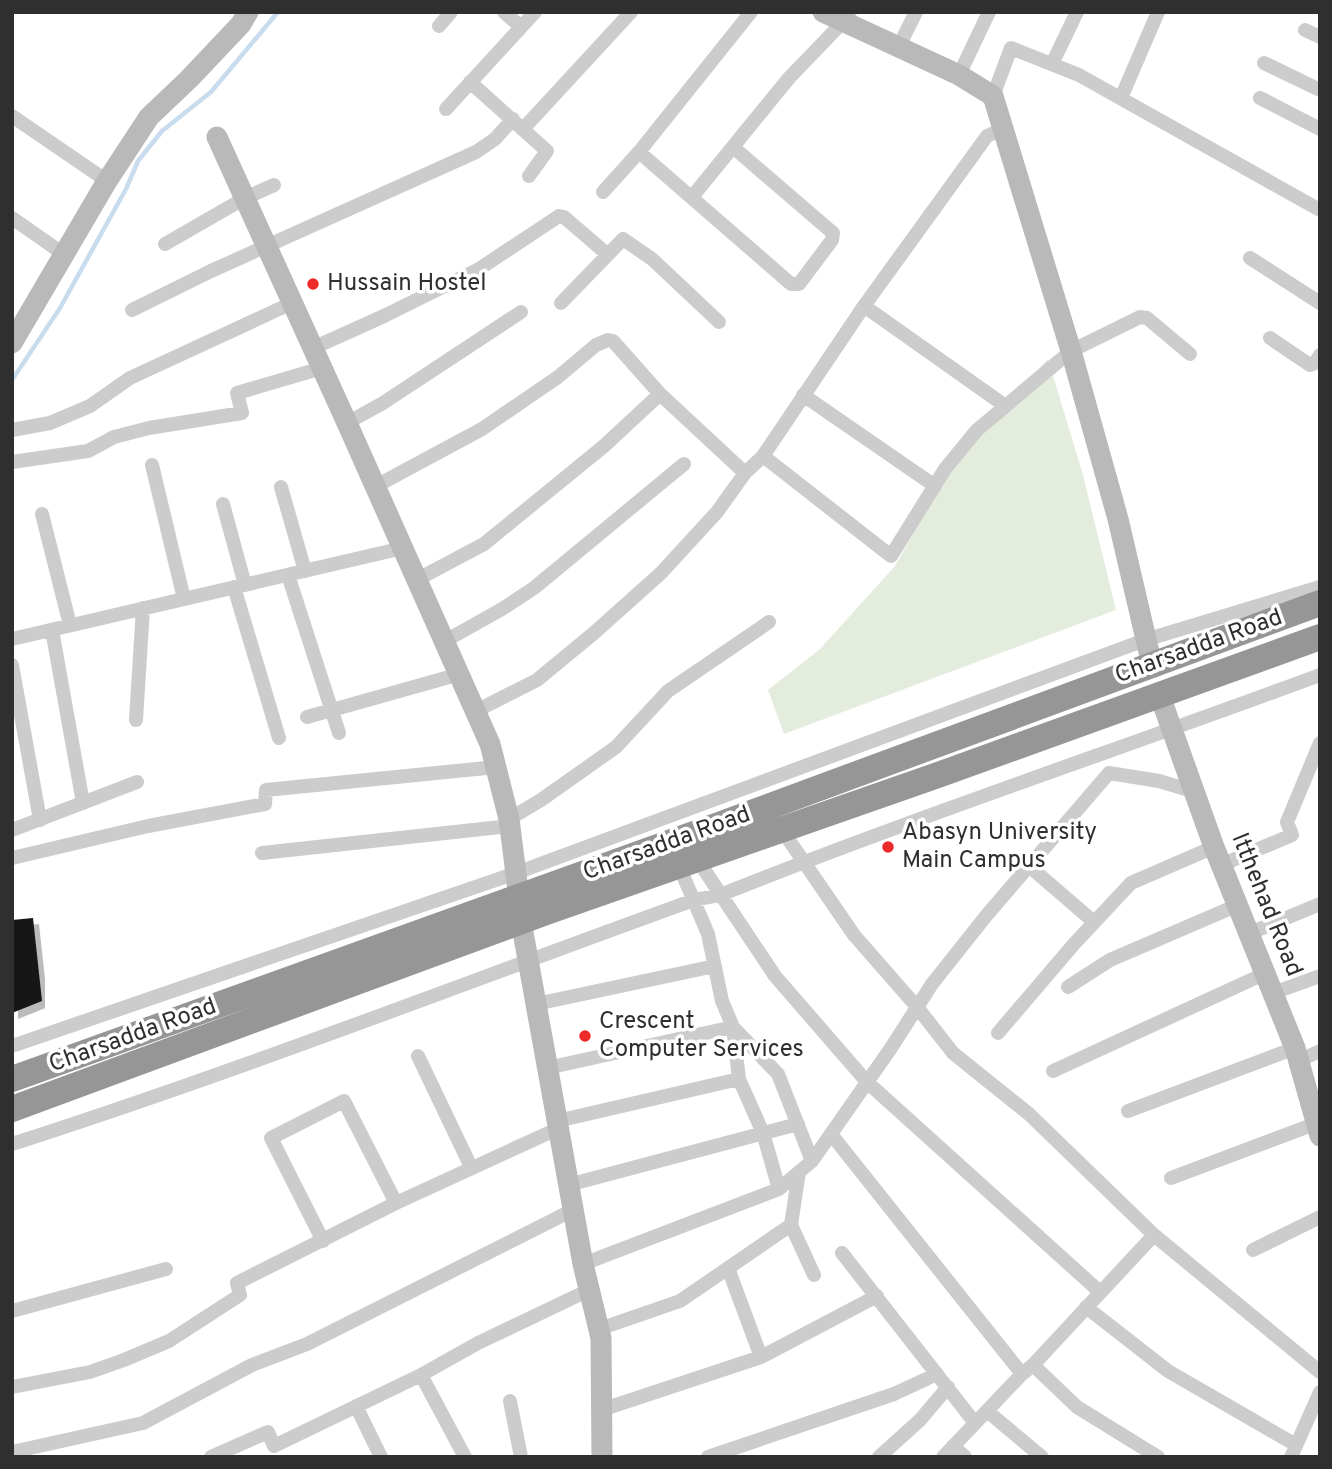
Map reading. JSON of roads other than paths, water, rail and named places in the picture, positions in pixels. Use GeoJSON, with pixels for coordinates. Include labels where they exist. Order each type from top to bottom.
{"type":"FeatureCollection","features":[{"type":"Feature","properties":{"kind":"highway","name":"Charsadda Road"},"geometry":{"type":"LineString","coordinates":[[12,1079],[958,736],[1148,652],[1320,603]]}},
{"type":"Feature","properties":{"kind":"highway","name":"Charsadda Road"},"geometry":{"type":"LineString","coordinates":[[12,1109],[518,897],[688,862],[967,765],[1320,637]]}},
{"type":"Feature","properties":{"kind":"highway"},"geometry":{"type":"LineString","coordinates":[[958,736],[967,765]]}},
{"type":"Feature","properties":{"kind":"street"},"geometry":{"type":"LineString","coordinates":[[439,26],[451,12]]}},
{"type":"Feature","properties":{"kind":"street"},"geometry":{"type":"LineString","coordinates":[[504,12],[521,27]]}},
{"type":"Feature","properties":{"kind":"street"},"geometry":{"type":"LineString","coordinates":[[446,108],[535,12]]}},
{"type":"Feature","properties":{"kind":"street"},"geometry":{"type":"LineString","coordinates":[[132,310],[211,271],[476,152],[518,124],[631,12]]}},
{"type":"Feature","properties":{"kind":"street"},"geometry":{"type":"LineString","coordinates":[[603,192],[639,152],[751,12]]}},
{"type":"Feature","properties":{"kind":"street"},"geometry":{"type":"LineString","coordinates":[[823,12],[846,17],[899,47],[959,75],[993,96],[1071,351],[1118,519],[1148,652]]}},
{"type":"Feature","properties":{"kind":"street"},"geometry":{"type":"LineString","coordinates":[[899,47],[916,12]]}},
{"type":"Feature","properties":{"kind":"street"},"geometry":{"type":"LineString","coordinates":[[959,75],[989,12]]}},
{"type":"Feature","properties":{"kind":"street"},"geometry":{"type":"LineString","coordinates":[[1052,64],[1077,12]]}},
{"type":"Feature","properties":{"kind":"street"},"geometry":{"type":"LineString","coordinates":[[1121,98],[1158,12]]}},
{"type":"Feature","properties":{"kind":"street"},"geometry":{"type":"LineString","coordinates":[[12,343],[107,181],[149,117],[241,24],[244,14]]}},
{"type":"Feature","properties":{"kind":"street"},"geometry":{"type":"LineString","coordinates":[[692,197],[789,78],[846,17]]}},
{"type":"Feature","properties":{"kind":"street"},"geometry":{"type":"LineString","coordinates":[[1305,30],[1320,37]]}},
{"type":"Feature","properties":{"kind":"street"},"geometry":{"type":"LineString","coordinates":[[993,96],[1011,48],[1079,75],[1320,210]]}},
{"type":"Feature","properties":{"kind":"street"},"geometry":{"type":"LineString","coordinates":[[1264,63],[1320,90]]}},
{"type":"Feature","properties":{"kind":"street"},"geometry":{"type":"LineString","coordinates":[[470,82],[547,151],[529,176]]}},
{"type":"Feature","properties":{"kind":"street"},"geometry":{"type":"LineString","coordinates":[[1260,99],[1320,129]]}},
{"type":"Feature","properties":{"kind":"street"},"geometry":{"type":"LineString","coordinates":[[12,116],[107,181]]}},
{"type":"Feature","properties":{"kind":"street"},"geometry":{"type":"LineString","coordinates":[[476,711],[537,680],[594,633],[661,573],[717,512],[745,473],[763,456],[864,306],[988,136],[1004,128]]}},
{"type":"Feature","properties":{"kind":"street"},"geometry":{"type":"LineString","coordinates":[[217,137],[348,423],[490,744],[510,822],[518,897],[557,1125],[583,1264],[601,1338],[602,1457]]}},
{"type":"Feature","properties":{"kind":"street"},"geometry":{"type":"LineString","coordinates":[[639,152],[795,285],[803,281],[832,240],[833,233],[733,147]]}},
{"type":"Feature","properties":{"kind":"street"},"geometry":{"type":"LineString","coordinates":[[165,244],[245,198],[274,185]]}},
{"type":"Feature","properties":{"kind":"street"},"geometry":{"type":"LineString","coordinates":[[313,348],[480,269],[559,216],[564,217],[607,254]]}},
{"type":"Feature","properties":{"kind":"street"},"geometry":{"type":"LineString","coordinates":[[12,218],[65,255]]}},
{"type":"Feature","properties":{"kind":"street"},"geometry":{"type":"LineString","coordinates":[[561,303],[620,240],[652,259],[719,322]]}},
{"type":"Feature","properties":{"kind":"street"},"geometry":{"type":"LineString","coordinates":[[1250,258],[1320,303]]}},
{"type":"Feature","properties":{"kind":"street"},"geometry":{"type":"LineString","coordinates":[[12,430],[50,423],[90,406],[130,378],[292,303]]}},
{"type":"Feature","properties":{"kind":"street"},"geometry":{"type":"LineString","coordinates":[[864,306],[1004,405]]}},
{"type":"Feature","properties":{"kind":"street"},"geometry":{"type":"LineString","coordinates":[[348,423],[521,312]]}},
{"type":"Feature","properties":{"kind":"street"},"geometry":{"type":"LineString","coordinates":[[763,456],[891,556],[945,469],[978,430],[1004,405],[1071,351],[1140,317],[1147,318],[1190,354]]}},
{"type":"Feature","properties":{"kind":"street"},"geometry":{"type":"LineString","coordinates":[[1270,338],[1310,365],[1315,363],[1320,355]]}},
{"type":"Feature","properties":{"kind":"street"},"geometry":{"type":"LineString","coordinates":[[376,486],[482,429],[558,377],[602,341],[613,341],[660,394],[745,473]]}},
{"type":"Feature","properties":{"kind":"street"},"geometry":{"type":"LineString","coordinates":[[12,462],[88,451],[114,437],[149,428],[242,413],[237,393],[322,368]]}},
{"type":"Feature","properties":{"kind":"street"},"geometry":{"type":"LineString","coordinates":[[418,579],[484,544],[604,446],[660,394]]}},
{"type":"Feature","properties":{"kind":"street"},"geometry":{"type":"LineString","coordinates":[[803,395],[934,486]]}},
{"type":"Feature","properties":{"kind":"street"},"geometry":{"type":"LineString","coordinates":[[445,641],[534,588],[684,464]]}},
{"type":"Feature","properties":{"kind":"street"},"geometry":{"type":"LineString","coordinates":[[152,465],[184,599]]}},
{"type":"Feature","properties":{"kind":"street"},"geometry":{"type":"LineString","coordinates":[[281,487],[305,570]]}},
{"type":"Feature","properties":{"kind":"street"},"geometry":{"type":"LineString","coordinates":[[223,504],[240,586],[279,738]]}},
{"type":"Feature","properties":{"kind":"street"},"geometry":{"type":"LineString","coordinates":[[42,514],[70,625]]}},
{"type":"Feature","properties":{"kind":"street"},"geometry":{"type":"LineString","coordinates":[[12,639],[403,548]]}},
{"type":"Feature","properties":{"kind":"street"},"geometry":{"type":"LineString","coordinates":[[288,575],[339,733]]}},
{"type":"Feature","properties":{"kind":"street"},"geometry":{"type":"LineString","coordinates":[[12,1046],[518,897],[1320,587]]}},
{"type":"Feature","properties":{"kind":"street"},"geometry":{"type":"LineString","coordinates":[[136,720],[143,608]]}},
{"type":"Feature","properties":{"kind":"street"},"geometry":{"type":"LineString","coordinates":[[262,853],[510,822],[616,747],[668,691],[769,622]]}},
{"type":"Feature","properties":{"kind":"street"},"geometry":{"type":"LineString","coordinates":[[52,630],[83,803]]}},
{"type":"Feature","properties":{"kind":"street"},"geometry":{"type":"LineString","coordinates":[[12,665],[40,820]]}},
{"type":"Feature","properties":{"kind":"street"},"geometry":{"type":"LineString","coordinates":[[307,717],[460,674]]}},
{"type":"Feature","properties":{"kind":"street"},"geometry":{"type":"LineString","coordinates":[[12,1144],[147,1101],[528,960],[694,900],[720,895],[978,797],[1320,675]]}},
{"type":"Feature","properties":{"kind":"street","name":"Itthehad Road"},"geometry":{"type":"LineString","coordinates":[[1160,696],[1192,791],[1270,983],[1319,1127]]}},
{"type":"Feature","properties":{"kind":"street"},"geometry":{"type":"LineString","coordinates":[[998,1033],[1131,883],[1292,835],[1287,822],[1316,760],[1320,743]]}},
{"type":"Feature","properties":{"kind":"street"},"geometry":{"type":"LineString","coordinates":[[12,858],[148,826],[265,804],[266,790],[496,767]]}},
{"type":"Feature","properties":{"kind":"street"},"geometry":{"type":"LineString","coordinates":[[583,1264],[779,1189],[812,1161],[932,984],[986,916],[1108,774],[1159,781],[1192,791]]}},
{"type":"Feature","properties":{"kind":"street"},"geometry":{"type":"LineString","coordinates":[[12,830],[137,782]]}},
{"type":"Feature","properties":{"kind":"street"},"geometry":{"type":"LineString","coordinates":[[782,830],[854,935],[953,1053],[1029,1114],[1154,1235],[1320,1372]]}},
{"type":"Feature","properties":{"kind":"street"},"geometry":{"type":"LineString","coordinates":[[688,862],[720,895],[775,976],[867,1082],[1100,1292]]}},
{"type":"Feature","properties":{"kind":"street"},"geometry":{"type":"LineString","coordinates":[[688,862],[694,900],[708,934],[722,1001],[733,1027],[738,1079],[763,1133],[779,1189]]}},
{"type":"Feature","properties":{"kind":"street"},"geometry":{"type":"LineString","coordinates":[[1029,866],[1094,922]]}},
{"type":"Feature","properties":{"kind":"street"},"geometry":{"type":"LineString","coordinates":[[1251,933],[1320,904]]}},
{"type":"Feature","properties":{"kind":"street"},"geometry":{"type":"LineString","coordinates":[[1068,987],[1110,960],[1238,905]]}},
{"type":"Feature","properties":{"kind":"street"},"geometry":{"type":"LineString","coordinates":[[536,1004],[715,966]]}},
{"type":"Feature","properties":{"kind":"street"},"geometry":{"type":"LineString","coordinates":[[1053,1071],[1270,983],[1320,976]]}},
{"type":"Feature","properties":{"kind":"street"},"geometry":{"type":"LineString","coordinates":[[547,1068],[733,1027]]}},
{"type":"Feature","properties":{"kind":"street"},"geometry":{"type":"LineString","coordinates":[[733,1027],[778,1074],[812,1161]]}},
{"type":"Feature","properties":{"kind":"street"},"geometry":{"type":"LineString","coordinates":[[1128,1111],[1296,1054],[1320,1051]]}},
{"type":"Feature","properties":{"kind":"street"},"geometry":{"type":"LineString","coordinates":[[418,1056],[471,1167]]}},
{"type":"Feature","properties":{"kind":"street"},"geometry":{"type":"LineString","coordinates":[[12,1387],[90,1372],[169,1341],[240,1295],[237,1283],[557,1125],[738,1079]]}},
{"type":"Feature","properties":{"kind":"street"},"geometry":{"type":"LineString","coordinates":[[323,1241],[271,1138],[344,1101],[396,1203]]}},
{"type":"Feature","properties":{"kind":"street"},"geometry":{"type":"LineString","coordinates":[[568,1185],[798,1124]]}},
{"type":"Feature","properties":{"kind":"street"},"geometry":{"type":"LineString","coordinates":[[1171,1178],[1319,1127]]}},
{"type":"Feature","properties":{"kind":"street"},"geometry":{"type":"LineString","coordinates":[[831,1134],[1028,1370],[1077,1407],[1158,1457]]}},
{"type":"Feature","properties":{"kind":"street"},"geometry":{"type":"LineString","coordinates":[[799,1172],[791,1225],[814,1275]]}},
{"type":"Feature","properties":{"kind":"street"},"geometry":{"type":"LineString","coordinates":[[12,1451],[143,1423],[253,1365],[306,1344],[573,1210]]}},
{"type":"Feature","properties":{"kind":"street"},"geometry":{"type":"LineString","coordinates":[[1253,1250],[1320,1217]]}},
{"type":"Feature","properties":{"kind":"street"},"geometry":{"type":"LineString","coordinates":[[599,1329],[680,1301],[791,1225]]}},
{"type":"Feature","properties":{"kind":"street"},"geometry":{"type":"LineString","coordinates":[[965,1457],[948,1451],[1154,1235]]}},
{"type":"Feature","properties":{"kind":"street"},"geometry":{"type":"LineString","coordinates":[[842,1252],[975,1423]]}},
{"type":"Feature","properties":{"kind":"street"},"geometry":{"type":"LineString","coordinates":[[728,1268],[761,1357]]}},
{"type":"Feature","properties":{"kind":"street"},"geometry":{"type":"LineString","coordinates":[[12,1311],[166,1269]]}},
{"type":"Feature","properties":{"kind":"street"},"geometry":{"type":"LineString","coordinates":[[212,1457],[268,1432],[274,1446],[421,1376],[478,1343],[589,1290]]}},
{"type":"Feature","properties":{"kind":"street"},"geometry":{"type":"LineString","coordinates":[[601,1410],[761,1357],[877,1296]]}},
{"type":"Feature","properties":{"kind":"street"},"geometry":{"type":"LineString","coordinates":[[1086,1307],[1168,1371],[1294,1451],[1320,1392]]}},
{"type":"Feature","properties":{"kind":"street"},"geometry":{"type":"LineString","coordinates":[[708,1457],[894,1394],[937,1374]]}},
{"type":"Feature","properties":{"kind":"street"},"geometry":{"type":"LineString","coordinates":[[421,1376],[465,1457]]}},
{"type":"Feature","properties":{"kind":"street"},"geometry":{"type":"LineString","coordinates":[[879,1457],[920,1420],[948,1387]]}},
{"type":"Feature","properties":{"kind":"street"},"geometry":{"type":"LineString","coordinates":[[510,1401],[521,1457]]}},
{"type":"Feature","properties":{"kind":"street"},"geometry":{"type":"LineString","coordinates":[[356,1406],[376,1455]]}},
{"type":"Feature","properties":{"kind":"street"},"geometry":{"type":"LineString","coordinates":[[987,1411],[1042,1457]]}},
{"type":"Feature","properties":{"kind":"waterway"},"geometry":{"type":"LineString","coordinates":[[12,380],[60,308],[126,189],[138,161],[162,131],[211,92],[278,12]]}},
{"type":"Feature","properties":{"kind":"place","name":"Hussain Hostel"},"geometry":{"type":"Point","coordinates":[313,284]}},
{"type":"Feature","properties":{"kind":"place","name":"Abasyn University Main Campus"},"geometry":{"type":"Point","coordinates":[888,847]}},
{"type":"Feature","properties":{"kind":"place","name":"Crescent Computer Services"},"geometry":{"type":"Point","coordinates":[585,1036]}}]}
